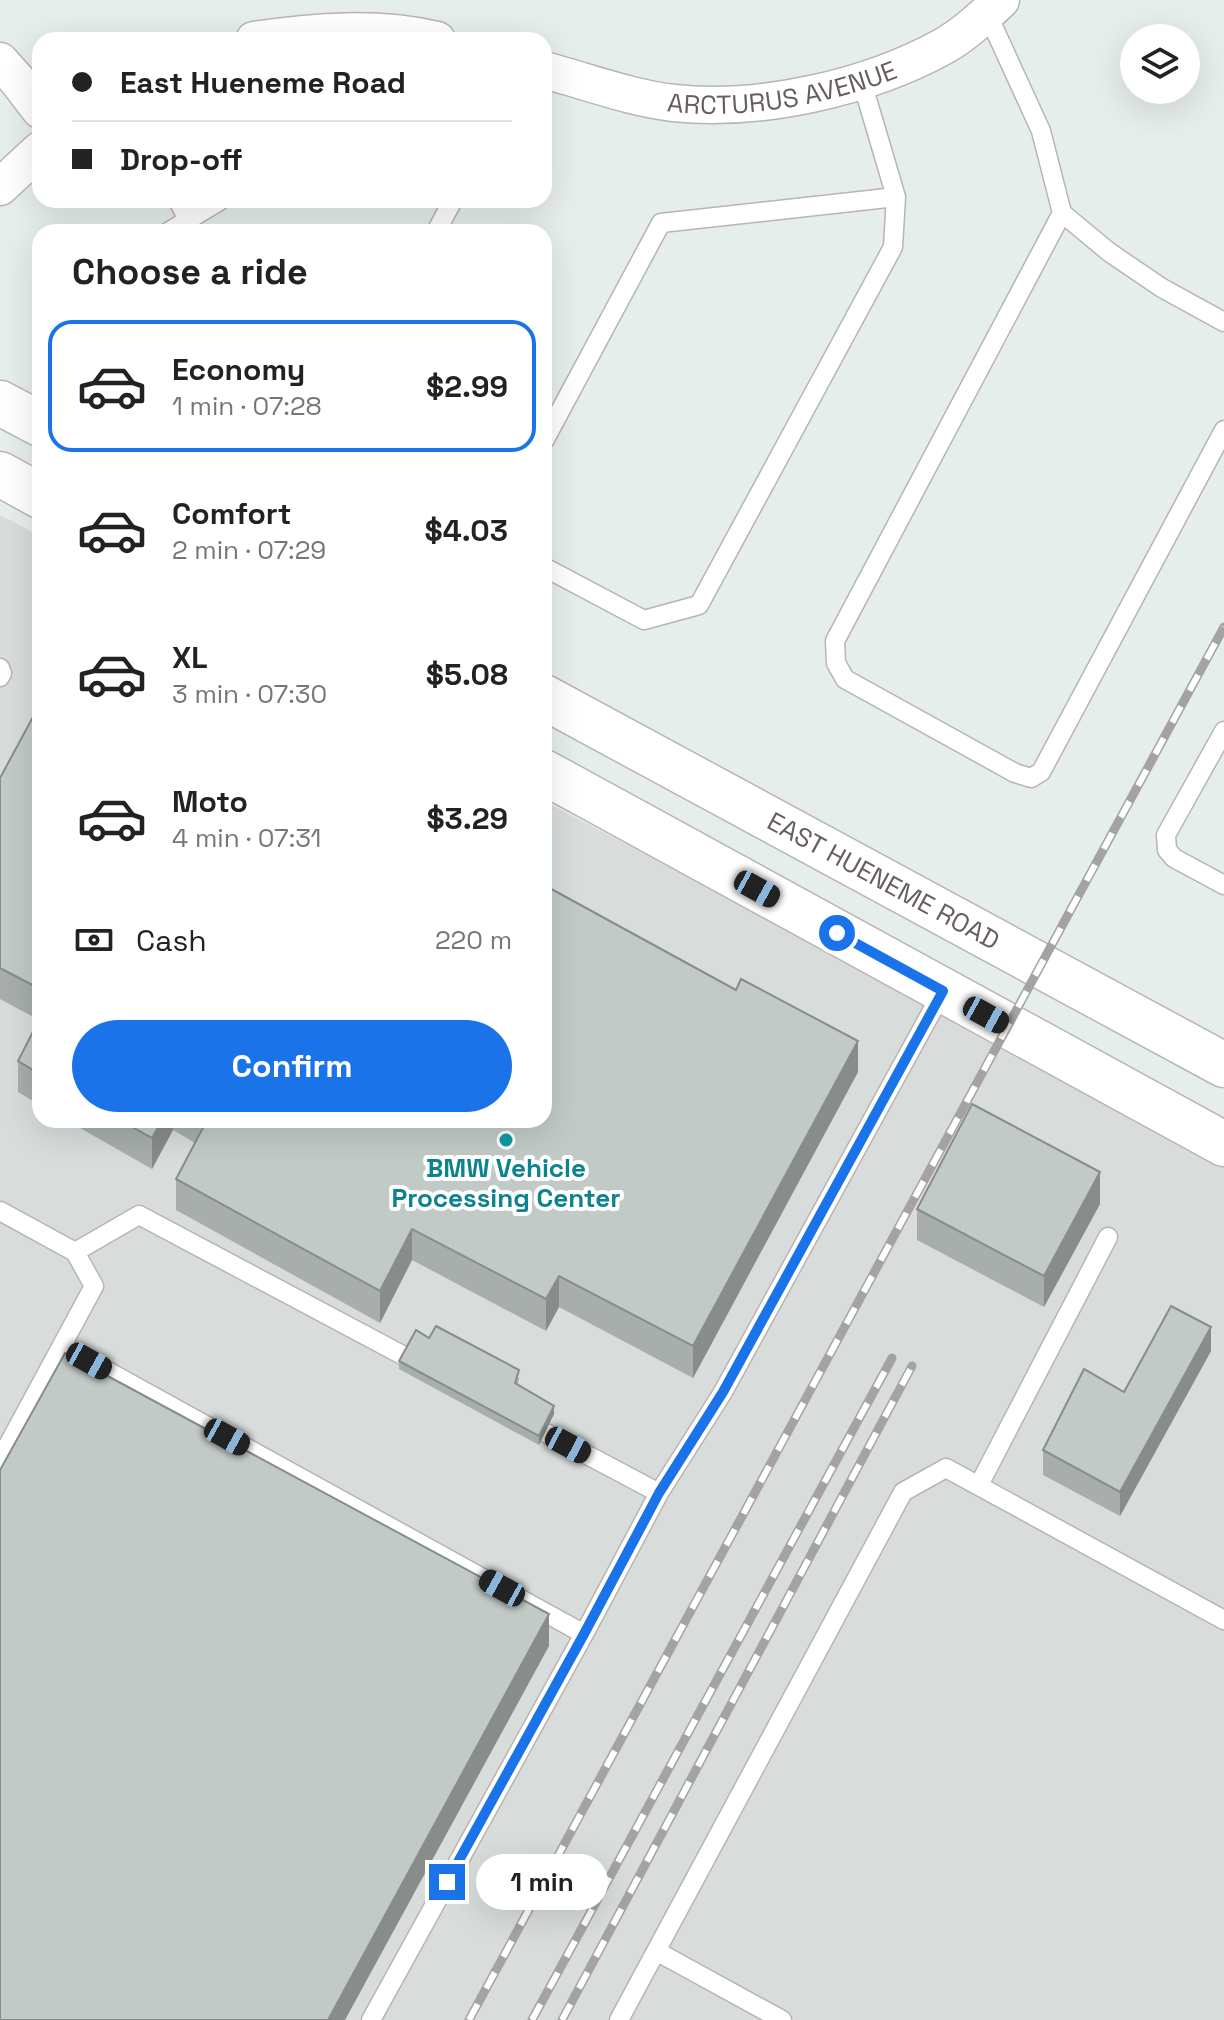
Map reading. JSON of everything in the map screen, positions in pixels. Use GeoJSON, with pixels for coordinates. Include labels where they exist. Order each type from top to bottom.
{"type":"FeatureCollection","features":[{"type":"Feature","properties":{"kind":"main road"},"geometry":{"type":"LineString","coordinates":[[0,403],[32,420]]}},
{"type":"Feature","properties":{"kind":"main road"},"geometry":{"type":"LineString","coordinates":[[0,474],[32,492]]}},
{"type":"Feature","properties":{"kind":"main road","name":"EAST HUENEME ROAD"},"geometry":{"type":"LineString","coordinates":[[552,701],[1224,1065]]}},
{"type":"Feature","properties":{"kind":"main road"},"geometry":{"type":"LineString","coordinates":[[552,776],[1224,1144]]}},
{"type":"Feature","properties":{"kind":"street","name":"ARCTURUS AVENUE"},"geometry":{"type":"LineString","coordinates":[[552,72],[674,103],[721,104],[803,95],[862,82],[907,64],[947,45],[996,4]]}},
{"type":"Feature","properties":{"kind":"street"},"geometry":{"type":"LineString","coordinates":[[348,32],[373,32]]}},
{"type":"Feature","properties":{"kind":"street"},"geometry":{"type":"LineString","coordinates":[[0,61],[32,100]]}},
{"type":"Feature","properties":{"kind":"street"},"geometry":{"type":"LineString","coordinates":[[0,187],[32,157]]}},
{"type":"Feature","properties":{"kind":"lane"},"geometry":{"type":"LineString","coordinates":[[996,4],[1041,131],[1062,213],[1109,252],[1152,281],[1224,322]]}},
{"type":"Feature","properties":{"kind":"lane"},"geometry":{"type":"LineString","coordinates":[[552,571],[644,620],[699,605],[893,247],[896,197],[862,82]]}},
{"type":"Feature","properties":{"kind":"lane"},"geometry":{"type":"LineString","coordinates":[[552,426],[661,223],[896,197]]}},
{"type":"Feature","properties":{"kind":"lane"},"geometry":{"type":"LineString","coordinates":[[182,208],[188,220]]}},
{"type":"Feature","properties":{"kind":"lane"},"geometry":{"type":"LineString","coordinates":[[181,224],[208,208]]}},
{"type":"Feature","properties":{"kind":"lane"},"geometry":{"type":"LineString","coordinates":[[1062,213],[835,641],[836,663],[845,679],[1015,773],[1031,778],[1041,772],[1224,430]]}},
{"type":"Feature","properties":{"kind":"lane"},"geometry":{"type":"LineString","coordinates":[[0,668],[0,677]]}},
{"type":"Feature","properties":{"kind":"lane"},"geometry":{"type":"LineString","coordinates":[[1224,731],[1166,835],[1167,850],[1174,858],[1224,885]]}},
{"type":"Feature","properties":{"kind":"lane"},"geometry":{"type":"LineString","coordinates":[[371,2020],[659,1493],[723,1392],[943,991]]}},
{"type":"Feature","properties":{"kind":"lane"},"geometry":{"type":"LineString","coordinates":[[0,1211],[75,1252],[94,1286],[0,1460]]}},
{"type":"Feature","properties":{"kind":"lane"},"geometry":{"type":"LineString","coordinates":[[75,1252],[139,1215],[406,1357]]}},
{"type":"Feature","properties":{"kind":"lane"},"geometry":{"type":"LineString","coordinates":[[979,1485],[1108,1237]]}},
{"type":"Feature","properties":{"kind":"lane"},"geometry":{"type":"LineString","coordinates":[[62,1346],[584,1634]]}},
{"type":"Feature","properties":{"kind":"lane"},"geometry":{"type":"LineString","coordinates":[[546,1433],[659,1493]]}},
{"type":"Feature","properties":{"kind":"lane"},"geometry":{"type":"LineString","coordinates":[[619,2020],[903,1492],[946,1468],[1224,1620]]}},
{"type":"Feature","properties":{"kind":"lane"},"geometry":{"type":"LineString","coordinates":[[656,1951],[782,2020]]}},
{"type":"Feature","properties":{"kind":"shaded area"},"geometry":{"type":"Polygon","coordinates":[[[0,515],[32,532],[32,1128],[552,1128],[552,805],[974,1027],[1224,1144],[1224,2020],[0,2020],[0,515]]]}},
{"type":"Feature","properties":{"kind":"building"},"geometry":{"type":"Polygon","coordinates":[[[32,719],[32,985],[0,968],[0,778],[32,719]]]}},
{"type":"Feature","properties":{"kind":"building","name":"BMW Vehicle Processing Center"},"geometry":{"type":"Polygon","coordinates":[[[552,889],[736,990],[741,979],[858,1041],[693,1346],[559,1276],[546,1299],[412,1229],[380,1291],[176,1179],[203,1128],[552,1128],[552,889]]]}},
{"type":"Feature","properties":{"kind":"building"},"geometry":{"type":"Polygon","coordinates":[[[32,1034],[32,1069],[18,1061],[32,1034]]]}},
{"type":"Feature","properties":{"kind":"building"},"geometry":{"type":"Polygon","coordinates":[[[972,1104],[1100,1172],[1044,1276],[917,1209],[972,1104]]]}},
{"type":"Feature","properties":{"kind":"building"},"geometry":{"type":"Polygon","coordinates":[[[134,1128],[158,1128],[152,1138],[134,1128]]]}},
{"type":"Feature","properties":{"kind":"building"},"geometry":{"type":"Polygon","coordinates":[[[1171,1306],[1211,1327],[1120,1492],[1043,1450],[1084,1369],[1124,1392],[1171,1306]]]}},
{"type":"Feature","properties":{"kind":"building"},"geometry":{"type":"Polygon","coordinates":[[[436,1326],[519,1370],[515,1383],[554,1406],[539,1436],[399,1361],[416,1330],[429,1338],[436,1326]]]}},
{"type":"Feature","properties":{"kind":"building"},"geometry":{"type":"Polygon","coordinates":[[[65,1353],[549,1614],[328,2020],[0,2020],[0,1470],[65,1353]]]}},
{"type":"Feature","properties":{"kind":"railway"},"geometry":{"type":"LineString","coordinates":[[469,2020],[1224,627]]}},
{"type":"Feature","properties":{"kind":"railway"},"geometry":{"type":"LineString","coordinates":[[532,2020],[892,1358]]}},
{"type":"Feature","properties":{"kind":"railway"},"geometry":{"type":"LineString","coordinates":[[562,2020],[912,1366]]}},
{"type":"Feature","properties":{"kind":"place","name":"BMW Vehicle Processing Center"},"geometry":{"type":"Point","coordinates":[506,1140]}},
{"type":"Feature","properties":{"kind":"route"},"geometry":{"type":"LineString","coordinates":[[447,1882],[659,1493],[723,1392],[943,991],[837,933]]}}]}
